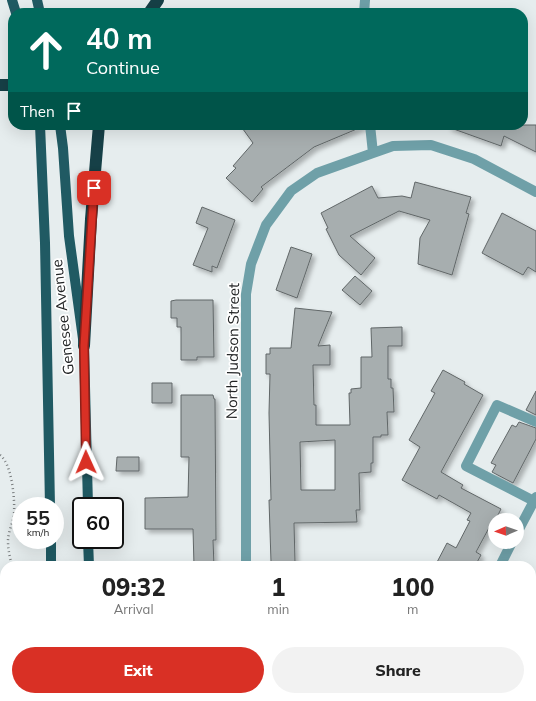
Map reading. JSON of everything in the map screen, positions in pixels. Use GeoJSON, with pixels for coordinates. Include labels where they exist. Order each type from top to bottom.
{"type":"FeatureCollection","features":[{"type":"Feature","properties":{"kind":"highway"},"geometry":{"type":"LineString","coordinates":[[84,346],[91,219],[99,130]]}},
{"type":"Feature","properties":{"kind":"main road","name":"Genesee Avenue"},"geometry":{"type":"LineString","coordinates":[[40,130],[45,243],[50,497]]}},
{"type":"Feature","properties":{"kind":"main road","name":"Genesee Avenue"},"geometry":{"type":"LineString","coordinates":[[61,130],[69,236],[84,346],[88,497]]}},
{"type":"Feature","properties":{"kind":"main road"},"geometry":{"type":"LineString","coordinates":[[51,549],[51,561]]}},
{"type":"Feature","properties":{"kind":"main road"},"geometry":{"type":"LineString","coordinates":[[88,549],[89,561]]}},
{"type":"Feature","properties":{"kind":"street"},"geometry":{"type":"LineString","coordinates":[[371,130],[373,153]]}},
{"type":"Feature","properties":{"kind":"street","name":"North Judson Street"},"geometry":{"type":"LineString","coordinates":[[246,561],[246,294],[251,264],[266,225],[291,191],[317,173],[393,146],[431,145],[474,159],[536,192]]}},
{"type":"Feature","properties":{"kind":"street"},"geometry":{"type":"LineString","coordinates":[[524,520],[535,499],[466,466],[497,405],[536,422]]}},
{"type":"Feature","properties":{"kind":"street"},"geometry":{"type":"LineString","coordinates":[[502,561],[508,549]]}},
{"type":"Feature","properties":{"kind":"path"},"geometry":{"type":"LineString","coordinates":[[0,455],[4,458],[10,469],[12,484],[14,514],[8,540],[11,561]]}},
{"type":"Feature","properties":{"kind":"building"},"geometry":{"type":"Polygon","coordinates":[[[528,125],[536,125],[536,152],[504,136],[501,146],[456,130],[528,130],[528,125]]]}},
{"type":"Feature","properties":{"kind":"building"},"geometry":{"type":"Polygon","coordinates":[[[244,130],[354,130],[314,147],[261,187],[263,189],[252,202],[226,178],[236,168],[233,166],[253,143],[244,130]]]}},
{"type":"Feature","properties":{"kind":"building"},"geometry":{"type":"Polygon","coordinates":[[[415,182],[471,197],[466,213],[469,214],[452,275],[418,264],[420,238],[430,220],[399,211],[350,236],[375,258],[361,275],[339,255],[326,229],[328,228],[321,213],[372,186],[378,198],[402,196],[411,198],[415,182]]]}},
{"type":"Feature","properties":{"kind":"building"},"geometry":{"type":"Polygon","coordinates":[[[202,207],[235,220],[217,268],[212,266],[212,272],[193,265],[208,228],[196,223],[202,207]]]}},
{"type":"Feature","properties":{"kind":"building"},"geometry":{"type":"Polygon","coordinates":[[[502,213],[536,231],[536,272],[528,267],[523,275],[482,253],[502,213]]]}},
{"type":"Feature","properties":{"kind":"building"},"geometry":{"type":"Polygon","coordinates":[[[291,247],[312,254],[297,298],[276,290],[291,247]]]}},
{"type":"Feature","properties":{"kind":"building"},"geometry":{"type":"Polygon","coordinates":[[[355,276],[372,291],[360,305],[342,290],[355,276]]]}},
{"type":"Feature","properties":{"kind":"building"},"geometry":{"type":"Polygon","coordinates":[[[213,300],[214,357],[197,357],[197,360],[181,360],[181,327],[177,327],[177,318],[171,318],[171,301],[213,300]]]}},
{"type":"Feature","properties":{"kind":"building"},"geometry":{"type":"Polygon","coordinates":[[[295,308],[332,312],[318,346],[330,345],[330,365],[313,365],[316,425],[350,425],[349,393],[351,393],[351,389],[361,388],[361,357],[372,357],[371,328],[402,327],[402,346],[388,346],[388,379],[391,379],[391,388],[393,388],[394,412],[387,412],[388,435],[373,437],[373,463],[371,463],[371,472],[359,473],[360,510],[356,510],[357,522],[294,523],[295,561],[271,561],[269,500],[271,500],[269,413],[270,374],[266,374],[266,354],[270,354],[270,348],[291,348],[295,308]],[[335,440],[300,442],[301,490],[335,490],[335,440]]]}},
{"type":"Feature","properties":{"kind":"building"},"geometry":{"type":"Polygon","coordinates":[[[443,370],[465,382],[464,384],[483,395],[441,472],[463,485],[461,488],[501,509],[499,513],[488,513],[488,530],[476,552],[481,555],[478,561],[438,561],[447,543],[456,548],[470,521],[467,520],[471,513],[439,495],[437,499],[402,480],[420,447],[409,440],[435,393],[431,391],[443,370]]]}},
{"type":"Feature","properties":{"kind":"building"},"geometry":{"type":"Polygon","coordinates":[[[152,383],[172,383],[172,403],[152,403],[152,383]]]}},
{"type":"Feature","properties":{"kind":"building"},"geometry":{"type":"Polygon","coordinates":[[[536,391],[536,415],[526,410],[536,391]]]}},
{"type":"Feature","properties":{"kind":"building"},"geometry":{"type":"Polygon","coordinates":[[[181,395],[213,395],[215,399],[216,540],[213,540],[214,561],[194,561],[193,529],[145,529],[145,498],[188,497],[189,457],[181,457],[181,395]]]}},
{"type":"Feature","properties":{"kind":"building"},"geometry":{"type":"Polygon","coordinates":[[[519,422],[536,428],[536,439],[513,483],[492,472],[496,465],[491,463],[512,425],[516,427],[519,422]]]}},
{"type":"Feature","properties":{"kind":"building"},"geometry":{"type":"Polygon","coordinates":[[[117,457],[139,457],[139,471],[116,471],[117,457]]]}},
{"type":"Feature","properties":{"kind":"route"},"geometry":{"type":"LineString","coordinates":[[86,462],[84,346],[94,188]]}}]}
